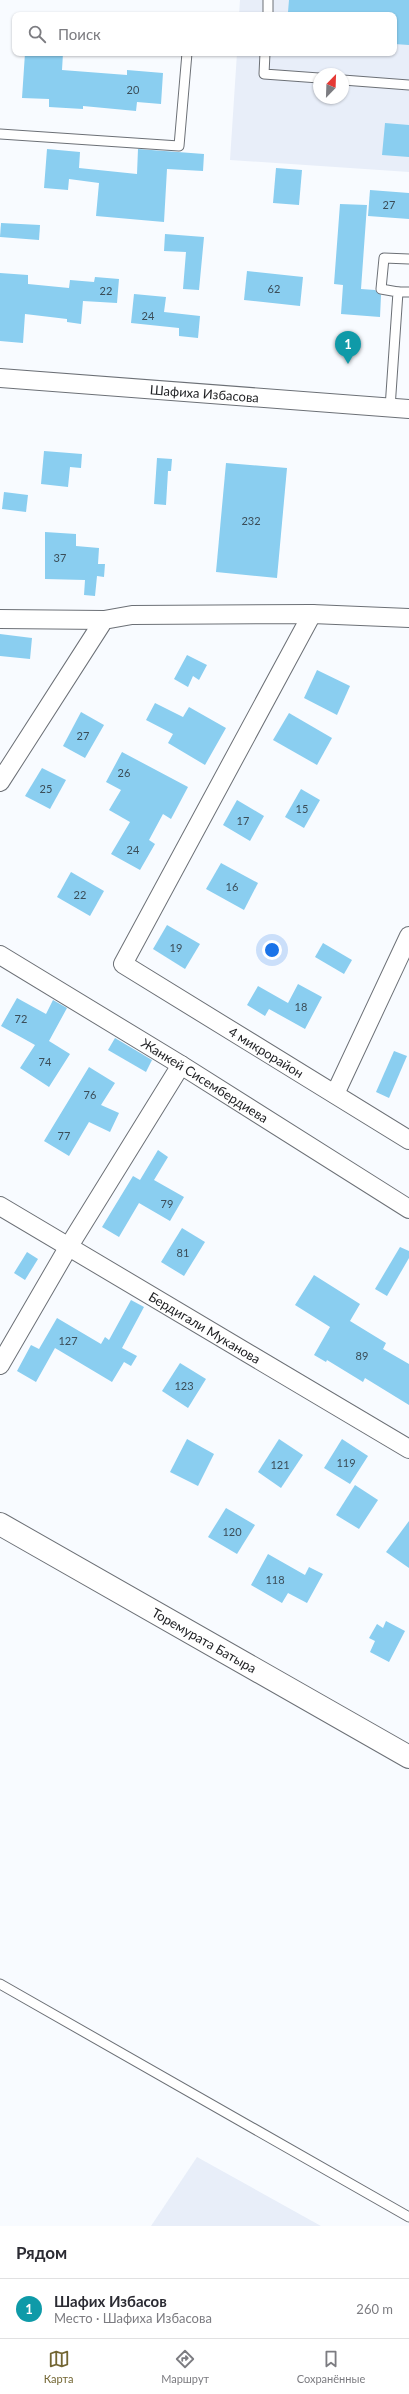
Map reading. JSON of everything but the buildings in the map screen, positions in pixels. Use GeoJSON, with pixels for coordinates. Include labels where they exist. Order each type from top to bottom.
{"type":"FeatureCollection","features":[{"type":"Feature","properties":{"kind":"street","name":"Шафиха Избасова"},"geometry":{"type":"LineString","coordinates":[[0,378],[409,409]]}},
{"type":"Feature","properties":{"kind":"street"},"geometry":{"type":"LineString","coordinates":[[0,619],[104,620],[132,615],[312,614],[409,618]]}},
{"type":"Feature","properties":{"kind":"street","name":"4 микрорайон"},"geometry":{"type":"LineString","coordinates":[[312,614],[124,964],[409,1140]]}},
{"type":"Feature","properties":{"kind":"street"},"geometry":{"type":"LineString","coordinates":[[0,782],[104,620]]}},
{"type":"Feature","properties":{"kind":"street"},"geometry":{"type":"LineString","coordinates":[[335,1094],[409,936]]}},
{"type":"Feature","properties":{"kind":"street","name":"Жанкей Сисембердиева"},"geometry":{"type":"LineString","coordinates":[[0,954],[409,1208]]}},
{"type":"Feature","properties":{"kind":"street"},"geometry":{"type":"LineString","coordinates":[[0,1365],[69,1246],[181,1065]]}},
{"type":"Feature","properties":{"kind":"street","name":"Бердигали Муканова"},"geometry":{"type":"LineString","coordinates":[[0,1206],[409,1449]]}},
{"type":"Feature","properties":{"kind":"street","name":"Торемурата Батыра"},"geometry":{"type":"LineString","coordinates":[[0,1524],[409,1757]]}},
{"type":"Feature","properties":{"kind":"lane"},"geometry":{"type":"LineString","coordinates":[[268,0],[268,12]]}},
{"type":"Feature","properties":{"kind":"lane"},"geometry":{"type":"LineString","coordinates":[[0,134],[179,146],[187,56]]}},
{"type":"Feature","properties":{"kind":"lane"},"geometry":{"type":"LineString","coordinates":[[265,56],[264,74],[313,78]]}},
{"type":"Feature","properties":{"kind":"lane"},"geometry":{"type":"LineString","coordinates":[[349,80],[409,85]]}},
{"type":"Feature","properties":{"kind":"lane"},"geometry":{"type":"LineString","coordinates":[[409,259],[384,258],[381,289],[409,292]]}},
{"type":"Feature","properties":{"kind":"lane"},"geometry":{"type":"LineString","coordinates":[[390,408],[398,292]]}},
{"type":"Feature","properties":{"kind":"lane"},"geometry":{"type":"LineString","coordinates":[[0,1984],[409,2217]]}},
{"type":"Feature","properties":{"kind":"shaded area"},"geometry":{"type":"Polygon","coordinates":[[[240,0],[409,0],[409,172],[230,160],[237,56],[397,56],[397,12],[239,12],[240,0]]]}},
{"type":"Feature","properties":{"kind":"shaded area"},"geometry":{"type":"Polygon","coordinates":[[[197,2157],[321,2226],[151,2226],[197,2157]]]}},
{"type":"Feature","properties":{"kind":"place","name":"Шафих Избасов"},"geometry":{"type":"Point","coordinates":[348,364]}}]}
